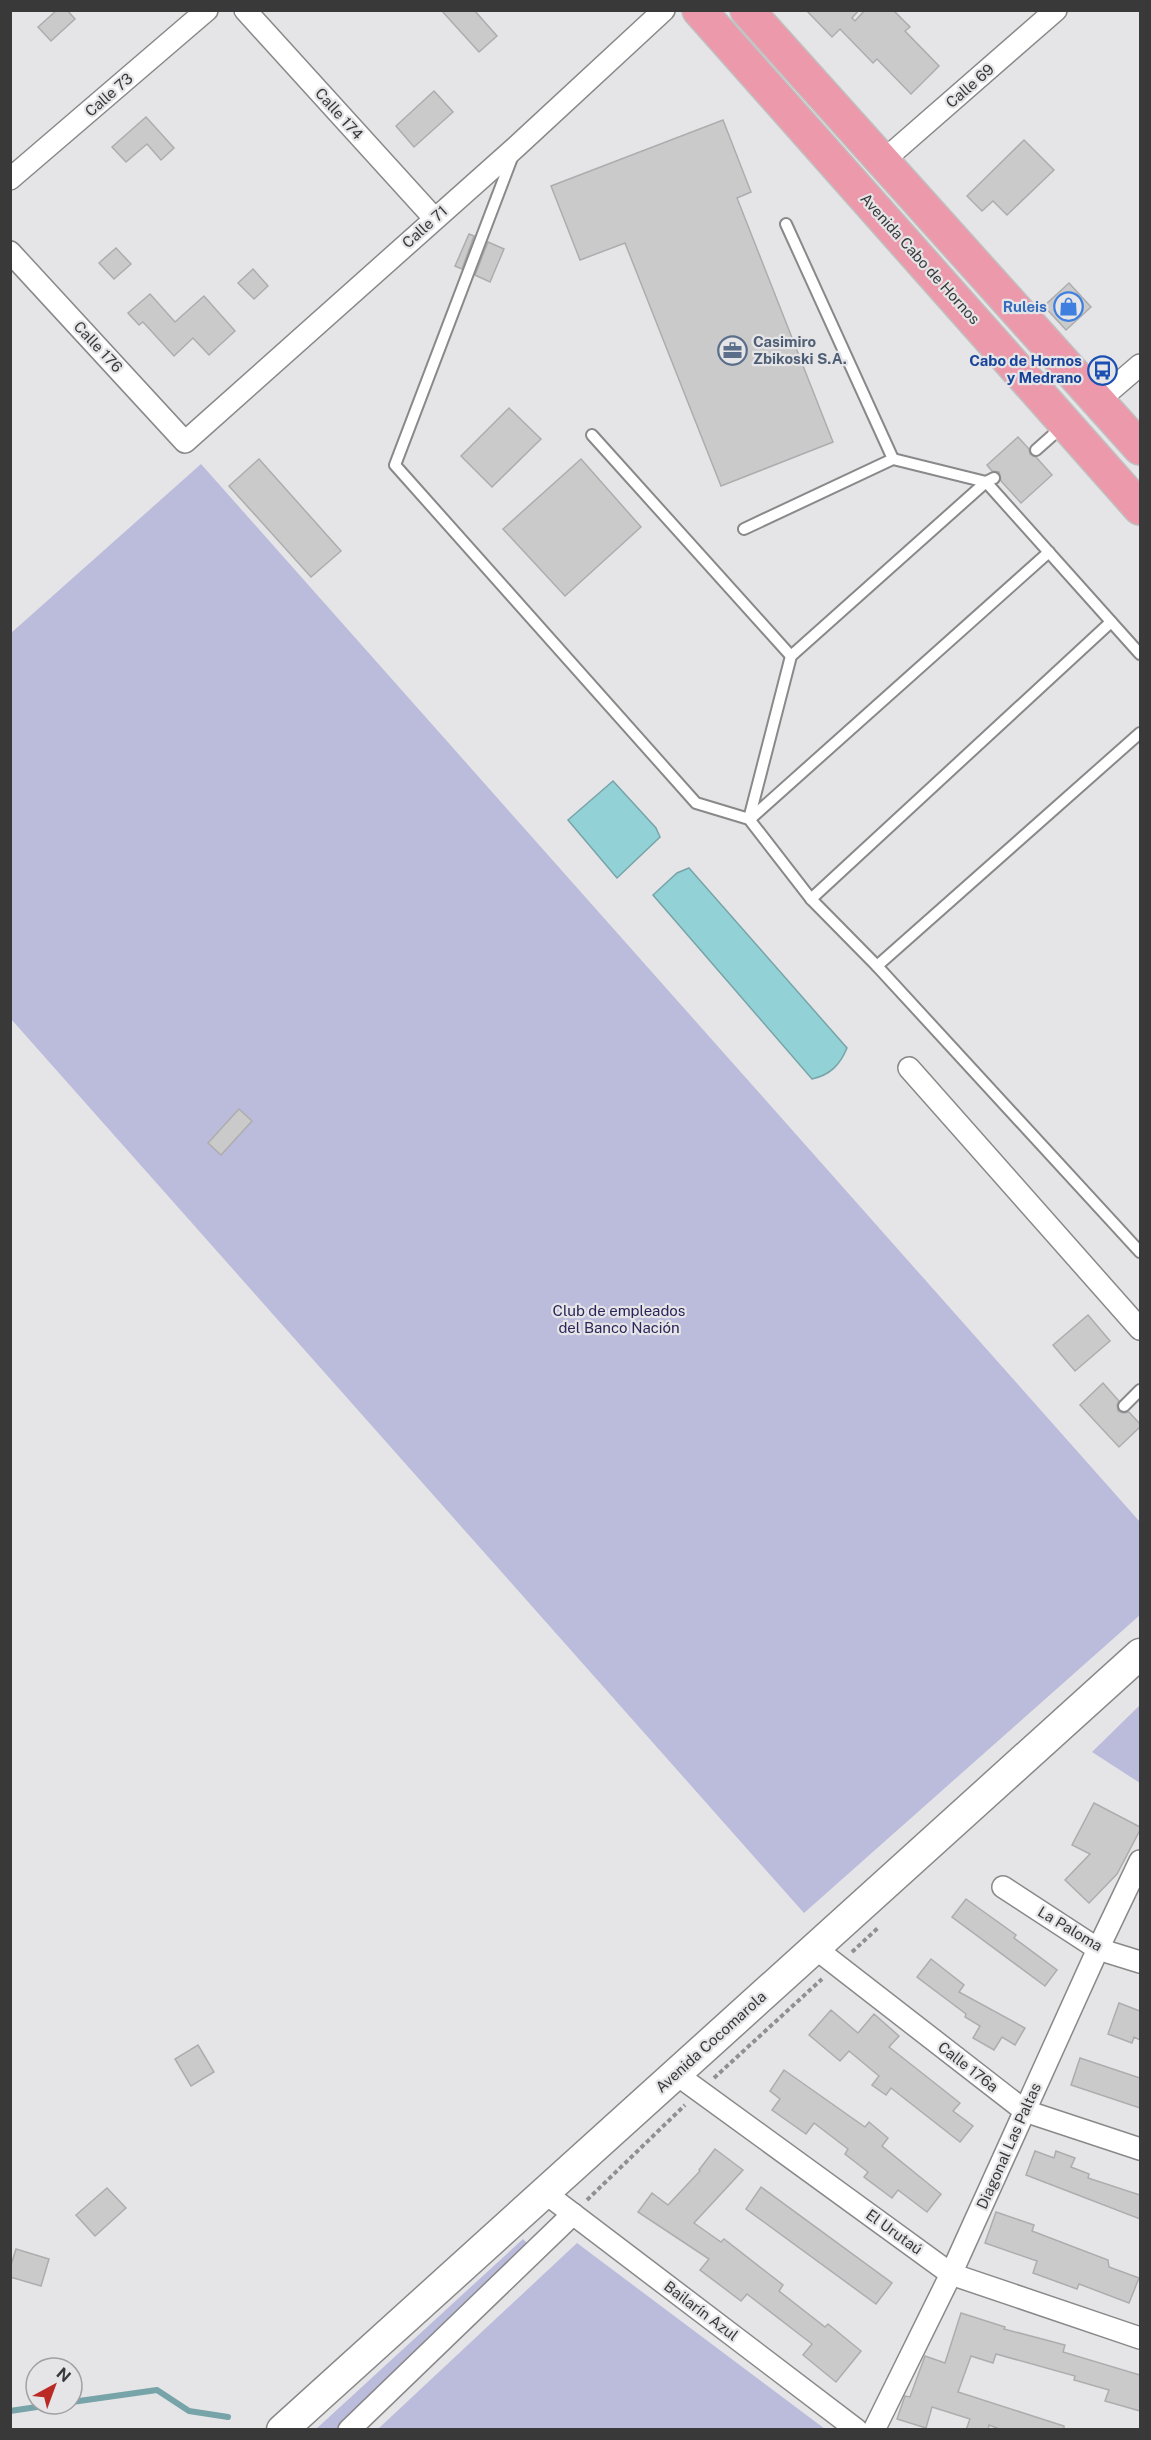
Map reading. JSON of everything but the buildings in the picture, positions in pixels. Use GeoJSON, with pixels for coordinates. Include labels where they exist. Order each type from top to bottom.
{"type":"FeatureCollection","features":[{"type":"Feature","properties":{"kind":"main road","name":"Avenida Cabo de Hornos"},"geometry":{"type":"LineString","coordinates":[[699,10],[1140,508]]}},
{"type":"Feature","properties":{"kind":"main road"},"geometry":{"type":"LineString","coordinates":[[747,10],[1140,448]]}},
{"type":"Feature","properties":{"kind":"main road","name":"Avenida Cocomarola"},"geometry":{"type":"LineString","coordinates":[[282,2430],[675,2074],[825,1957],[1140,1654]]}},
{"type":"Feature","properties":{"kind":"street","name":"Calle 73"},"geometry":{"type":"LineString","coordinates":[[10,179],[207,10]]}},
{"type":"Feature","properties":{"kind":"street","name":"Calle 174"},"geometry":{"type":"LineString","coordinates":[[244,10],[434,218]]}},
{"type":"Feature","properties":{"kind":"street","name":"Calle 71"},"geometry":{"type":"LineString","coordinates":[[185,442],[516,147],[664,10]]}},
{"type":"Feature","properties":{"kind":"street","name":"Calle 69"},"geometry":{"type":"LineString","coordinates":[[884,162],[1056,10]]}},
{"type":"Feature","properties":{"kind":"street","name":"Calle 176"},"geometry":{"type":"LineString","coordinates":[[10,252],[185,442]]}},
{"type":"Feature","properties":{"kind":"street"},"geometry":{"type":"LineString","coordinates":[[1098,401],[1140,364]]}},
{"type":"Feature","properties":{"kind":"street"},"geometry":{"type":"LineString","coordinates":[[909,1068],[1140,1329]]}},
{"type":"Feature","properties":{"kind":"street","name":"Diagonal Las Paltas"},"geometry":{"type":"LineString","coordinates":[[874,2430],[951,2274],[1098,1948],[1140,1861]]}},
{"type":"Feature","properties":{"kind":"street","name":"La Paloma"},"geometry":{"type":"LineString","coordinates":[[1003,1887],[1098,1948],[1140,1962]]}},
{"type":"Feature","properties":{"kind":"street","name":"Calle 176a"},"geometry":{"type":"LineString","coordinates":[[825,1957],[1025,2111],[1140,2149]]}},
{"type":"Feature","properties":{"kind":"street","name":"El Urutaú"},"geometry":{"type":"LineString","coordinates":[[675,2074],[951,2274],[1140,2338]]}},
{"type":"Feature","properties":{"kind":"street","name":"Bailarín Azul"},"geometry":{"type":"LineString","coordinates":[[544,2192],[857,2430]]}},
{"type":"Feature","properties":{"kind":"street"},"geometry":{"type":"LineString","coordinates":[[349,2430],[573,2214]]}},
{"type":"Feature","properties":{"kind":"lane"},"geometry":{"type":"LineString","coordinates":[[516,147],[395,465],[696,803],[750,819],[811,899],[877,966],[1140,1252]]}},
{"type":"Feature","properties":{"kind":"lane"},"geometry":{"type":"LineString","coordinates":[[786,224],[893,459]]}},
{"type":"Feature","properties":{"kind":"lane"},"geometry":{"type":"LineString","coordinates":[[1036,450],[1066,423]]}},
{"type":"Feature","properties":{"kind":"lane"},"geometry":{"type":"LineString","coordinates":[[592,435],[791,656]]}},
{"type":"Feature","properties":{"kind":"lane"},"geometry":{"type":"LineString","coordinates":[[744,529],[893,459],[990,480],[1140,654]]}},
{"type":"Feature","properties":{"kind":"lane"},"geometry":{"type":"LineString","coordinates":[[750,819],[791,656],[990,480]]}},
{"type":"Feature","properties":{"kind":"lane"},"geometry":{"type":"LineString","coordinates":[[750,819],[1050,552]]}},
{"type":"Feature","properties":{"kind":"lane"},"geometry":{"type":"LineString","coordinates":[[811,899],[1111,622]]}},
{"type":"Feature","properties":{"kind":"lane"},"geometry":{"type":"LineString","coordinates":[[877,966],[1140,733]]}},
{"type":"Feature","properties":{"kind":"lane"},"geometry":{"type":"LineString","coordinates":[[1124,1406],[1140,1390]]}},
{"type":"Feature","properties":{"kind":"path"},"geometry":{"type":"LineString","coordinates":[[573,2214],[700,2091],[825,1957],[880,1926]]}},
{"type":"Feature","properties":{"kind":"green space","name":"Club de empleados del Banco Nación"},"geometry":{"type":"Polygon","coordinates":[[[201,464],[1140,1522],[1140,1615],[804,1913],[11,1019],[11,633],[201,464]]]}},
{"type":"Feature","properties":{"kind":"green space"},"geometry":{"type":"Polygon","coordinates":[[[1140,1705],[1140,1783],[1092,1752],[1140,1705]]]}},
{"type":"Feature","properties":{"kind":"green space"},"geometry":{"type":"Polygon","coordinates":[[[523,2239],[533,2249],[336,2429],[315,2430],[523,2239]]]}},
{"type":"Feature","properties":{"kind":"green space"},"geometry":{"type":"Polygon","coordinates":[[[577,2243],[825,2429],[378,2429],[577,2243]]]}},
{"type":"Feature","properties":{"kind":"shaded area"},"geometry":{"type":"Polygon","coordinates":[[[613,781],[656,828],[660,837],[617,878],[568,820],[613,781]]]}},
{"type":"Feature","properties":{"kind":"shaded area"},"geometry":{"type":"Polygon","coordinates":[[[689,868],[847,1048],[838,1064],[829,1072],[812,1079],[653,895],[677,873],[689,868]]]}},
{"type":"Feature","properties":{"kind":"waterway"},"geometry":{"type":"LineString","coordinates":[[84,2400],[157,2390],[189,2411],[228,2417]]}},
{"type":"Feature","properties":{"kind":"waterway"},"geometry":{"type":"LineString","coordinates":[[10,2411],[24,2409]]}},
{"type":"Feature","properties":{"kind":"place","name":"Ruleis"},"geometry":{"type":"Point","coordinates":[1068,307]}},
{"type":"Feature","properties":{"kind":"place","name":"Casimiro Zbikoski S.A."},"geometry":{"type":"Point","coordinates":[732,351]}},
{"type":"Feature","properties":{"kind":"place","name":"Cabo de Hornos y Medrano"},"geometry":{"type":"Point","coordinates":[1103,370]}}]}
